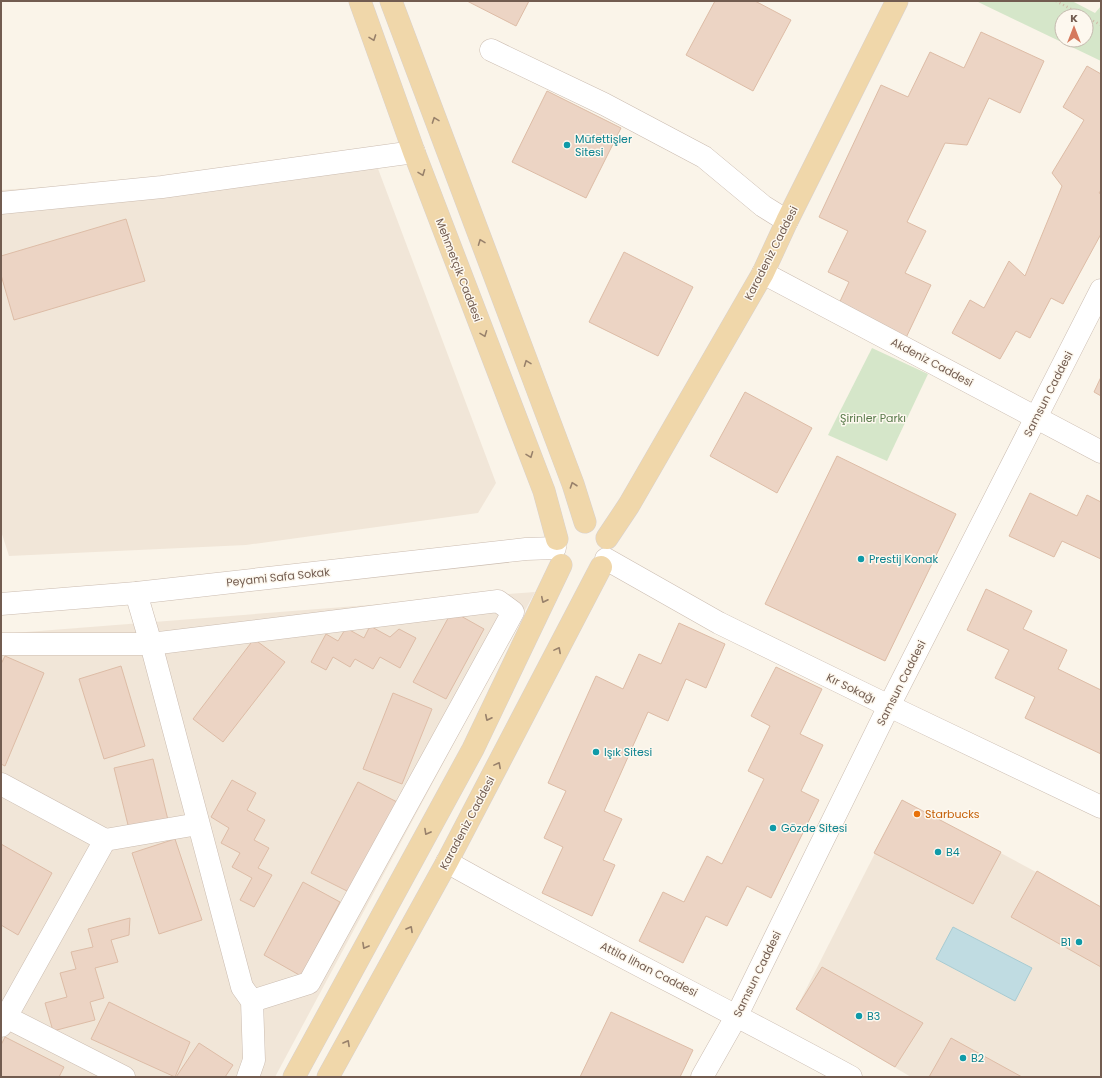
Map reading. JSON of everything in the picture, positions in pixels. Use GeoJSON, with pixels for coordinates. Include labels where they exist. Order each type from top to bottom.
{"type":"FeatureCollection","features":[{"type":"Feature","properties":{"kind":"main road","name":"Mehmetçik Caddesi"},"geometry":{"type":"LineString","coordinates":[[360,1],[414,152],[544,491],[558,551]]}},
{"type":"Feature","properties":{"kind":"main road"},"geometry":{"type":"LineString","coordinates":[[391,1],[586,522],[602,531],[605,555],[586,575],[577,575],[568,571],[558,551]]}},
{"type":"Feature","properties":{"kind":"main road","name":"Karadeniz Caddesi"},"geometry":{"type":"LineString","coordinates":[[328,1077],[447,862],[605,555],[629,505],[763,273],[787,221],[898,1]]}},
{"type":"Feature","properties":{"kind":"main road"},"geometry":{"type":"LineString","coordinates":[[294,1077],[473,750],[558,551],[562,531],[569,526],[586,522]]}},
{"type":"Feature","properties":{"kind":"street"},"geometry":{"type":"LineString","coordinates":[[491,50],[604,104],[704,156],[763,206],[787,221]]}},
{"type":"Feature","properties":{"kind":"street"},"geometry":{"type":"LineString","coordinates":[[1,202],[162,187],[414,152]]}},
{"type":"Feature","properties":{"kind":"street","name":"Akdeniz Caddesi"},"geometry":{"type":"LineString","coordinates":[[763,273],[1101,452]]}},
{"type":"Feature","properties":{"kind":"street","name":"Samsun Caddesi"},"geometry":{"type":"LineString","coordinates":[[702,1077],[737,1015],[889,706],[1101,290]]}},
{"type":"Feature","properties":{"kind":"street","name":"Peyami Safa Sokak"},"geometry":{"type":"LineString","coordinates":[[1,604],[136,593],[526,549],[558,551]]}},
{"type":"Feature","properties":{"kind":"street","name":"Kır Sokağı"},"geometry":{"type":"LineString","coordinates":[[605,555],[719,623],[1101,807]]}},
{"type":"Feature","properties":{"kind":"street"},"geometry":{"type":"LineString","coordinates":[[136,593],[151,644],[242,987],[252,1001],[254,1060],[248,1077]]}},
{"type":"Feature","properties":{"kind":"street"},"geometry":{"type":"LineString","coordinates":[[1,644],[151,644],[498,601],[513,612],[309,983],[252,1001]]}},
{"type":"Feature","properties":{"kind":"street"},"geometry":{"type":"LineString","coordinates":[[1,784],[105,840],[198,824]]}},
{"type":"Feature","properties":{"kind":"street"},"geometry":{"type":"LineString","coordinates":[[105,840],[8,992],[3,1021],[124,1077]]}},
{"type":"Feature","properties":{"kind":"street","name":"Attila İlhan Caddesi"},"geometry":{"type":"LineString","coordinates":[[447,862],[851,1077]]}},
{"type":"Feature","properties":{"kind":"path"},"geometry":{"type":"LineString","coordinates":[[1056,1],[1069,8]]}},
{"type":"Feature","properties":{"kind":"shaded area"},"geometry":{"type":"Polygon","coordinates":[[[377,166],[496,483],[478,513],[246,545],[9,556],[1,531],[1,190],[377,166]]]}},
{"type":"Feature","properties":{"kind":"shaded area"},"geometry":{"type":"Polygon","coordinates":[[[535,592],[275,1077],[1,1077],[1,634],[535,592]]]}},
{"type":"Feature","properties":{"kind":"shaded area"},"geometry":{"type":"Polygon","coordinates":[[[902,800],[1101,907],[1101,1077],[911,1077],[796,1009],[902,800]]]}},
{"type":"Feature","properties":{"kind":"green space"},"geometry":{"type":"Polygon","coordinates":[[[976,1],[1072,1],[1085,8],[1054,8],[1054,38],[976,1]]]}},
{"type":"Feature","properties":{"kind":"green space"},"geometry":{"type":"Polygon","coordinates":[[[1101,6],[1101,61],[1074,48],[1094,48],[1094,12],[1101,6]]]}},
{"type":"Feature","properties":{"kind":"green space","name":"Şirinler Parkı"},"geometry":{"type":"Polygon","coordinates":[[[872,348],[928,374],[887,461],[828,435],[872,348]]]}},
{"type":"Feature","properties":{"kind":"water"},"geometry":{"type":"Polygon","coordinates":[[[953,927],[1032,968],[1015,1001],[936,959],[953,927]]]}},
{"type":"Feature","properties":{"kind":"building"},"geometry":{"type":"Polygon","coordinates":[[[467,1],[529,1],[516,26],[467,1]]]}},
{"type":"Feature","properties":{"kind":"building"},"geometry":{"type":"Polygon","coordinates":[[[715,1],[755,1],[791,20],[753,91],[686,55],[715,1]]]}},
{"type":"Feature","properties":{"kind":"building"},"geometry":{"type":"Polygon","coordinates":[[[981,32],[1044,61],[1020,113],[989,98],[967,145],[945,143],[907,222],[926,231],[905,273],[931,285],[904,342],[836,310],[849,282],[828,272],[848,231],[819,217],[881,85],[908,97],[930,52],[964,68],[981,32]]]}},
{"type":"Feature","properties":{"kind":"building"},"geometry":{"type":"Polygon","coordinates":[[[1087,66],[1101,74],[1101,190],[1099,193],[1101,194],[1101,234],[1063,304],[1051,298],[1030,338],[1016,331],[1000,359],[952,333],[970,300],[984,308],[1009,261],[1025,276],[1062,186],[1052,173],[1084,120],[1063,107],[1087,66]]]}},
{"type":"Feature","properties":{"kind":"building","name":"Müfettişler Sitesi"},"geometry":{"type":"Polygon","coordinates":[[[547,91],[621,128],[586,198],[512,162],[547,91]]]}},
{"type":"Feature","properties":{"kind":"building"},"geometry":{"type":"Polygon","coordinates":[[[126,219],[145,281],[14,320],[1,275],[1,256],[126,219]]]}},
{"type":"Feature","properties":{"kind":"building"},"geometry":{"type":"Polygon","coordinates":[[[624,252],[693,287],[658,356],[589,322],[624,252]]]}},
{"type":"Feature","properties":{"kind":"building"},"geometry":{"type":"Polygon","coordinates":[[[1101,377],[1101,396],[1094,392],[1101,377]]]}},
{"type":"Feature","properties":{"kind":"building"},"geometry":{"type":"Polygon","coordinates":[[[745,392],[812,428],[777,493],[710,456],[745,392]]]}},
{"type":"Feature","properties":{"kind":"building","name":"Prestij Konak"},"geometry":{"type":"Polygon","coordinates":[[[837,456],[956,514],[885,661],[765,604],[837,456]]]}},
{"type":"Feature","properties":{"kind":"building"},"geometry":{"type":"Polygon","coordinates":[[[1030,493],[1077,516],[1087,495],[1101,502],[1101,559],[1062,541],[1054,557],[1009,536],[1030,493]]]}},
{"type":"Feature","properties":{"kind":"building"},"geometry":{"type":"Polygon","coordinates":[[[986,589],[1032,611],[1023,629],[1067,650],[1058,669],[1101,690],[1101,754],[1025,718],[1035,697],[995,678],[1009,650],[967,630],[986,589]]]}},
{"type":"Feature","properties":{"kind":"building"},"geometry":{"type":"Polygon","coordinates":[[[452,611],[484,629],[446,699],[413,682],[452,611]]]}},
{"type":"Feature","properties":{"kind":"building","name":"Işık Sitesi"},"geometry":{"type":"Polygon","coordinates":[[[679,623],[725,644],[706,688],[686,679],[668,721],[648,712],[604,811],[622,819],[603,860],[615,865],[592,916],[542,893],[563,847],[544,838],[566,791],[548,783],[596,676],[623,689],[639,654],[661,664],[679,623]]]}},
{"type":"Feature","properties":{"kind":"building"},"geometry":{"type":"Polygon","coordinates":[[[370,626],[390,637],[399,629],[416,638],[400,668],[380,657],[373,669],[355,659],[350,667],[333,657],[326,670],[311,662],[326,634],[338,641],[346,628],[364,638],[370,626]]]}},
{"type":"Feature","properties":{"kind":"building"},"geometry":{"type":"Polygon","coordinates":[[[254,639],[285,662],[223,742],[193,719],[254,639]]]}},
{"type":"Feature","properties":{"kind":"building"},"geometry":{"type":"Polygon","coordinates":[[[5,656],[44,673],[5,766],[1,764],[1,664],[5,656]]]}},
{"type":"Feature","properties":{"kind":"building"},"geometry":{"type":"Polygon","coordinates":[[[121,666],[145,746],[104,759],[79,679],[121,666]]]}},
{"type":"Feature","properties":{"kind":"building","name":"Gözde Sitesi"},"geometry":{"type":"Polygon","coordinates":[[[776,667],[822,689],[800,734],[823,745],[801,791],[819,800],[771,898],[747,886],[727,926],[706,916],[683,963],[639,941],[663,892],[684,902],[707,856],[722,864],[764,779],[748,771],[770,726],[751,716],[776,667]]]}},
{"type":"Feature","properties":{"kind":"building"},"geometry":{"type":"Polygon","coordinates":[[[393,693],[432,709],[402,784],[363,769],[393,693]]]}},
{"type":"Feature","properties":{"kind":"building"},"geometry":{"type":"Polygon","coordinates":[[[153,759],[168,820],[129,829],[114,768],[153,759]]]}},
{"type":"Feature","properties":{"kind":"building"},"geometry":{"type":"Polygon","coordinates":[[[232,780],[256,793],[247,810],[265,820],[254,840],[269,848],[258,868],[272,875],[254,907],[240,900],[252,878],[232,867],[240,853],[221,843],[229,828],[211,817],[232,780]]]}},
{"type":"Feature","properties":{"kind":"building"},"geometry":{"type":"Polygon","coordinates":[[[358,782],[399,803],[353,894],[311,873],[358,782]]]}},
{"type":"Feature","properties":{"kind":"building","name":"B4"},"geometry":{"type":"Polygon","coordinates":[[[902,800],[1001,852],[973,904],[874,853],[902,800]]]}},
{"type":"Feature","properties":{"kind":"building"},"geometry":{"type":"Polygon","coordinates":[[[175,839],[202,920],[159,934],[132,853],[175,839]]]}},
{"type":"Feature","properties":{"kind":"building"},"geometry":{"type":"Polygon","coordinates":[[[1,844],[52,873],[18,935],[1,925],[1,844]]]}},
{"type":"Feature","properties":{"kind":"building","name":"B1"},"geometry":{"type":"Polygon","coordinates":[[[1037,871],[1101,907],[1101,967],[1011,917],[1037,871]]]}},
{"type":"Feature","properties":{"kind":"building"},"geometry":{"type":"Polygon","coordinates":[[[303,882],[340,902],[301,976],[264,955],[303,882]]]}},
{"type":"Feature","properties":{"kind":"building"},"geometry":{"type":"Polygon","coordinates":[[[130,918],[129,935],[111,940],[118,962],[95,968],[104,998],[90,1002],[95,1020],[53,1031],[45,1003],[67,997],[60,973],[76,969],[71,952],[93,947],[88,929],[130,918]]]}},
{"type":"Feature","properties":{"kind":"building","name":"B3"},"geometry":{"type":"Polygon","coordinates":[[[822,967],[923,1023],[895,1067],[796,1009],[822,967]]]}},
{"type":"Feature","properties":{"kind":"building"},"geometry":{"type":"Polygon","coordinates":[[[109,1002],[190,1042],[175,1077],[91,1039],[109,1002]]]}},
{"type":"Feature","properties":{"kind":"building"},"geometry":{"type":"Polygon","coordinates":[[[611,1012],[693,1050],[680,1077],[580,1077],[611,1012]]]}},
{"type":"Feature","properties":{"kind":"building"},"geometry":{"type":"Polygon","coordinates":[[[5,1037],[64,1067],[59,1077],[1,1077],[1,1045],[5,1037]]]}},
{"type":"Feature","properties":{"kind":"building","name":"B2"},"geometry":{"type":"Polygon","coordinates":[[[951,1038],[1022,1077],[929,1077],[951,1038]]]}},
{"type":"Feature","properties":{"kind":"building"},"geometry":{"type":"Polygon","coordinates":[[[199,1043],[233,1065],[225,1077],[176,1077],[199,1043]]]}},
{"type":"Feature","properties":{"kind":"place","name":"Müfettişler Sitesi"},"geometry":{"type":"Point","coordinates":[567,145]}},
{"type":"Feature","properties":{"kind":"place","name":"Prestij Konak"},"geometry":{"type":"Point","coordinates":[861,559]}},
{"type":"Feature","properties":{"kind":"place","name":"Işık Sitesi"},"geometry":{"type":"Point","coordinates":[596,752]}},
{"type":"Feature","properties":{"kind":"place","name":"Starbucks"},"geometry":{"type":"Point","coordinates":[917,814]}},
{"type":"Feature","properties":{"kind":"place","name":"Gözde Sitesi"},"geometry":{"type":"Point","coordinates":[773,828]}},
{"type":"Feature","properties":{"kind":"place","name":"B4"},"geometry":{"type":"Point","coordinates":[938,852]}},
{"type":"Feature","properties":{"kind":"place","name":"B1"},"geometry":{"type":"Point","coordinates":[1079,942]}},
{"type":"Feature","properties":{"kind":"place","name":"B3"},"geometry":{"type":"Point","coordinates":[859,1016]}},
{"type":"Feature","properties":{"kind":"place","name":"B2"},"geometry":{"type":"Point","coordinates":[963,1058]}}]}
